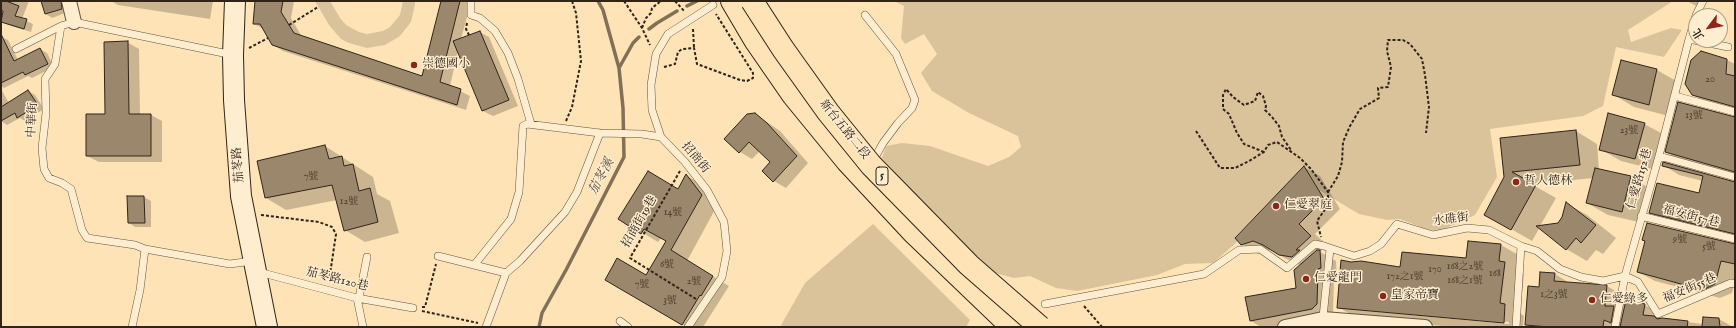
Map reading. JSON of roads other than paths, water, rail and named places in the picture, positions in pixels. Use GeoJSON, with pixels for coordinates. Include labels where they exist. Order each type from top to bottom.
{"type":"FeatureCollection","features":[{"type":"Feature","properties":{"kind":"main road","name":"新台五路二段"},"geometry":{"type":"LineString","coordinates":[[752,1],[783,49],[828,112],[872,164],[969,265],[1040,327]]}},
{"type":"Feature","properties":{"kind":"main road","name":"新台五路二段"},"geometry":{"type":"LineString","coordinates":[[720,6],[755,40],[794,95],[847,161],[913,232],[1012,327]]}},
{"type":"Feature","properties":{"kind":"street"},"geometry":{"type":"LineString","coordinates":[[69,1],[74,22]]}},
{"type":"Feature","properties":{"kind":"street","name":"茄苳路"},"geometry":{"type":"LineString","coordinates":[[236,1],[233,54],[234,108],[241,196],[267,327]]}},
{"type":"Feature","properties":{"kind":"street"},"geometry":{"type":"LineString","coordinates":[[1285,327],[1322,323],[1425,327]]}},
{"type":"Feature","properties":{"kind":"lane"},"geometry":{"type":"LineString","coordinates":[[471,1],[471,15],[480,18],[495,31],[508,53],[518,79],[531,124]]}},
{"type":"Feature","properties":{"kind":"lane","name":"招商街"},"geometry":{"type":"LineString","coordinates":[[688,327],[722,277],[728,251],[724,222],[707,190],[686,162],[661,137],[652,110],[651,85],[656,54],[668,34],[720,6]]}},
{"type":"Feature","properties":{"kind":"lane"},"geometry":{"type":"LineString","coordinates":[[865,15],[896,54],[915,100],[912,108],[882,143],[872,164]]}},
{"type":"Feature","properties":{"kind":"lane"},"geometry":{"type":"LineString","coordinates":[[16,48],[61,26],[74,22],[233,54]]}},
{"type":"Feature","properties":{"kind":"lane","name":"中華街"},"geometry":{"type":"LineString","coordinates":[[61,26],[55,64],[45,79],[46,113],[42,148],[44,169],[49,178],[62,183],[71,189],[82,230],[87,238],[135,245],[145,249]]}},
{"type":"Feature","properties":{"kind":"lane","name":"仁愛路152巷"},"geometry":{"type":"LineString","coordinates":[[1615,327],[1625,276],[1659,156],[1688,43]]}},
{"type":"Feature","properties":{"kind":"lane"},"geometry":{"type":"LineString","coordinates":[[1675,96],[1735,112]]}},
{"type":"Feature","properties":{"kind":"lane"},"geometry":{"type":"LineString","coordinates":[[475,264],[511,219],[519,192],[523,126],[531,124],[600,133],[642,134],[661,137]]}},
{"type":"Feature","properties":{"kind":"lane"},"geometry":{"type":"LineString","coordinates":[[486,326],[506,273],[520,261],[565,212],[577,192],[586,174],[600,133]]}},
{"type":"Feature","properties":{"kind":"lane"},"geometry":{"type":"LineString","coordinates":[[1659,156],[1735,178]]}},
{"type":"Feature","properties":{"kind":"lane","name":"福安街57巷"},"geometry":{"type":"LineString","coordinates":[[1641,216],[1735,239]]}},
{"type":"Feature","properties":{"kind":"lane","name":"水碓街"},"geometry":{"type":"LineString","coordinates":[[1327,247],[1354,256],[1370,251],[1381,244],[1397,224],[1433,235],[1467,228],[1489,230],[1521,246],[1537,251],[1560,269],[1581,277],[1603,281],[1625,276]]}},
{"type":"Feature","properties":{"kind":"lane"},"geometry":{"type":"LineString","coordinates":[[1045,304],[1204,274],[1239,250],[1260,248],[1288,268],[1315,244],[1327,247],[1322,323]]}},
{"type":"Feature","properties":{"kind":"lane"},"geometry":{"type":"LineString","coordinates":[[1516,327],[1521,246]]}},
{"type":"Feature","properties":{"kind":"lane"},"geometry":{"type":"LineString","coordinates":[[132,327],[140,290],[145,249],[230,264],[256,266]]}},
{"type":"Feature","properties":{"kind":"lane"},"geometry":{"type":"LineString","coordinates":[[438,256],[475,264],[506,273]]}},
{"type":"Feature","properties":{"kind":"lane"},"geometry":{"type":"LineString","coordinates":[[363,327],[358,298],[367,257]]}},
{"type":"Feature","properties":{"kind":"lane","name":"茄苳路120巷"},"geometry":{"type":"LineString","coordinates":[[256,266],[358,298],[413,308]]}},
{"type":"Feature","properties":{"kind":"lane","name":"福安街55巷"},"geometry":{"type":"LineString","coordinates":[[1625,276],[1638,282],[1658,314],[1731,283],[1735,284]]}},
{"type":"Feature","properties":{"kind":"lane"},"geometry":{"type":"LineString","coordinates":[[620,322],[628,327]]}},
{"type":"Feature","properties":{"kind":"waterway","name":"茄苳溪"},"geometry":{"type":"LineString","coordinates":[[539,327],[542,313],[566,270],[624,157],[623,108],[619,68],[603,10],[598,1]]}},
{"type":"Feature","properties":{"kind":"waterway"},"geometry":{"type":"LineString","coordinates":[[687,6],[697,1]]}},
{"type":"Feature","properties":{"kind":"waterway"},"geometry":{"type":"LineString","coordinates":[[649,29],[677,11]]}},
{"type":"Feature","properties":{"kind":"waterway"},"geometry":{"type":"LineString","coordinates":[[619,68],[633,43],[639,37]]}},
{"type":"Feature","properties":{"kind":"place","name":"崇德國小"},"geometry":{"type":"Point","coordinates":[414,65]}},
{"type":"Feature","properties":{"kind":"place","name":"哲人德林"},"geometry":{"type":"Point","coordinates":[1516,182]}},
{"type":"Feature","properties":{"kind":"place","name":"仁愛翠庭"},"geometry":{"type":"Point","coordinates":[1276,206]}},
{"type":"Feature","properties":{"kind":"place","name":"仁愛龍門"},"geometry":{"type":"Point","coordinates":[1306,279]}},
{"type":"Feature","properties":{"kind":"place","name":"皇家帝寶"},"geometry":{"type":"Point","coordinates":[1383,296]}},
{"type":"Feature","properties":{"kind":"place","name":"仁愛綠多"},"geometry":{"type":"Point","coordinates":[1592,300]}}]}
